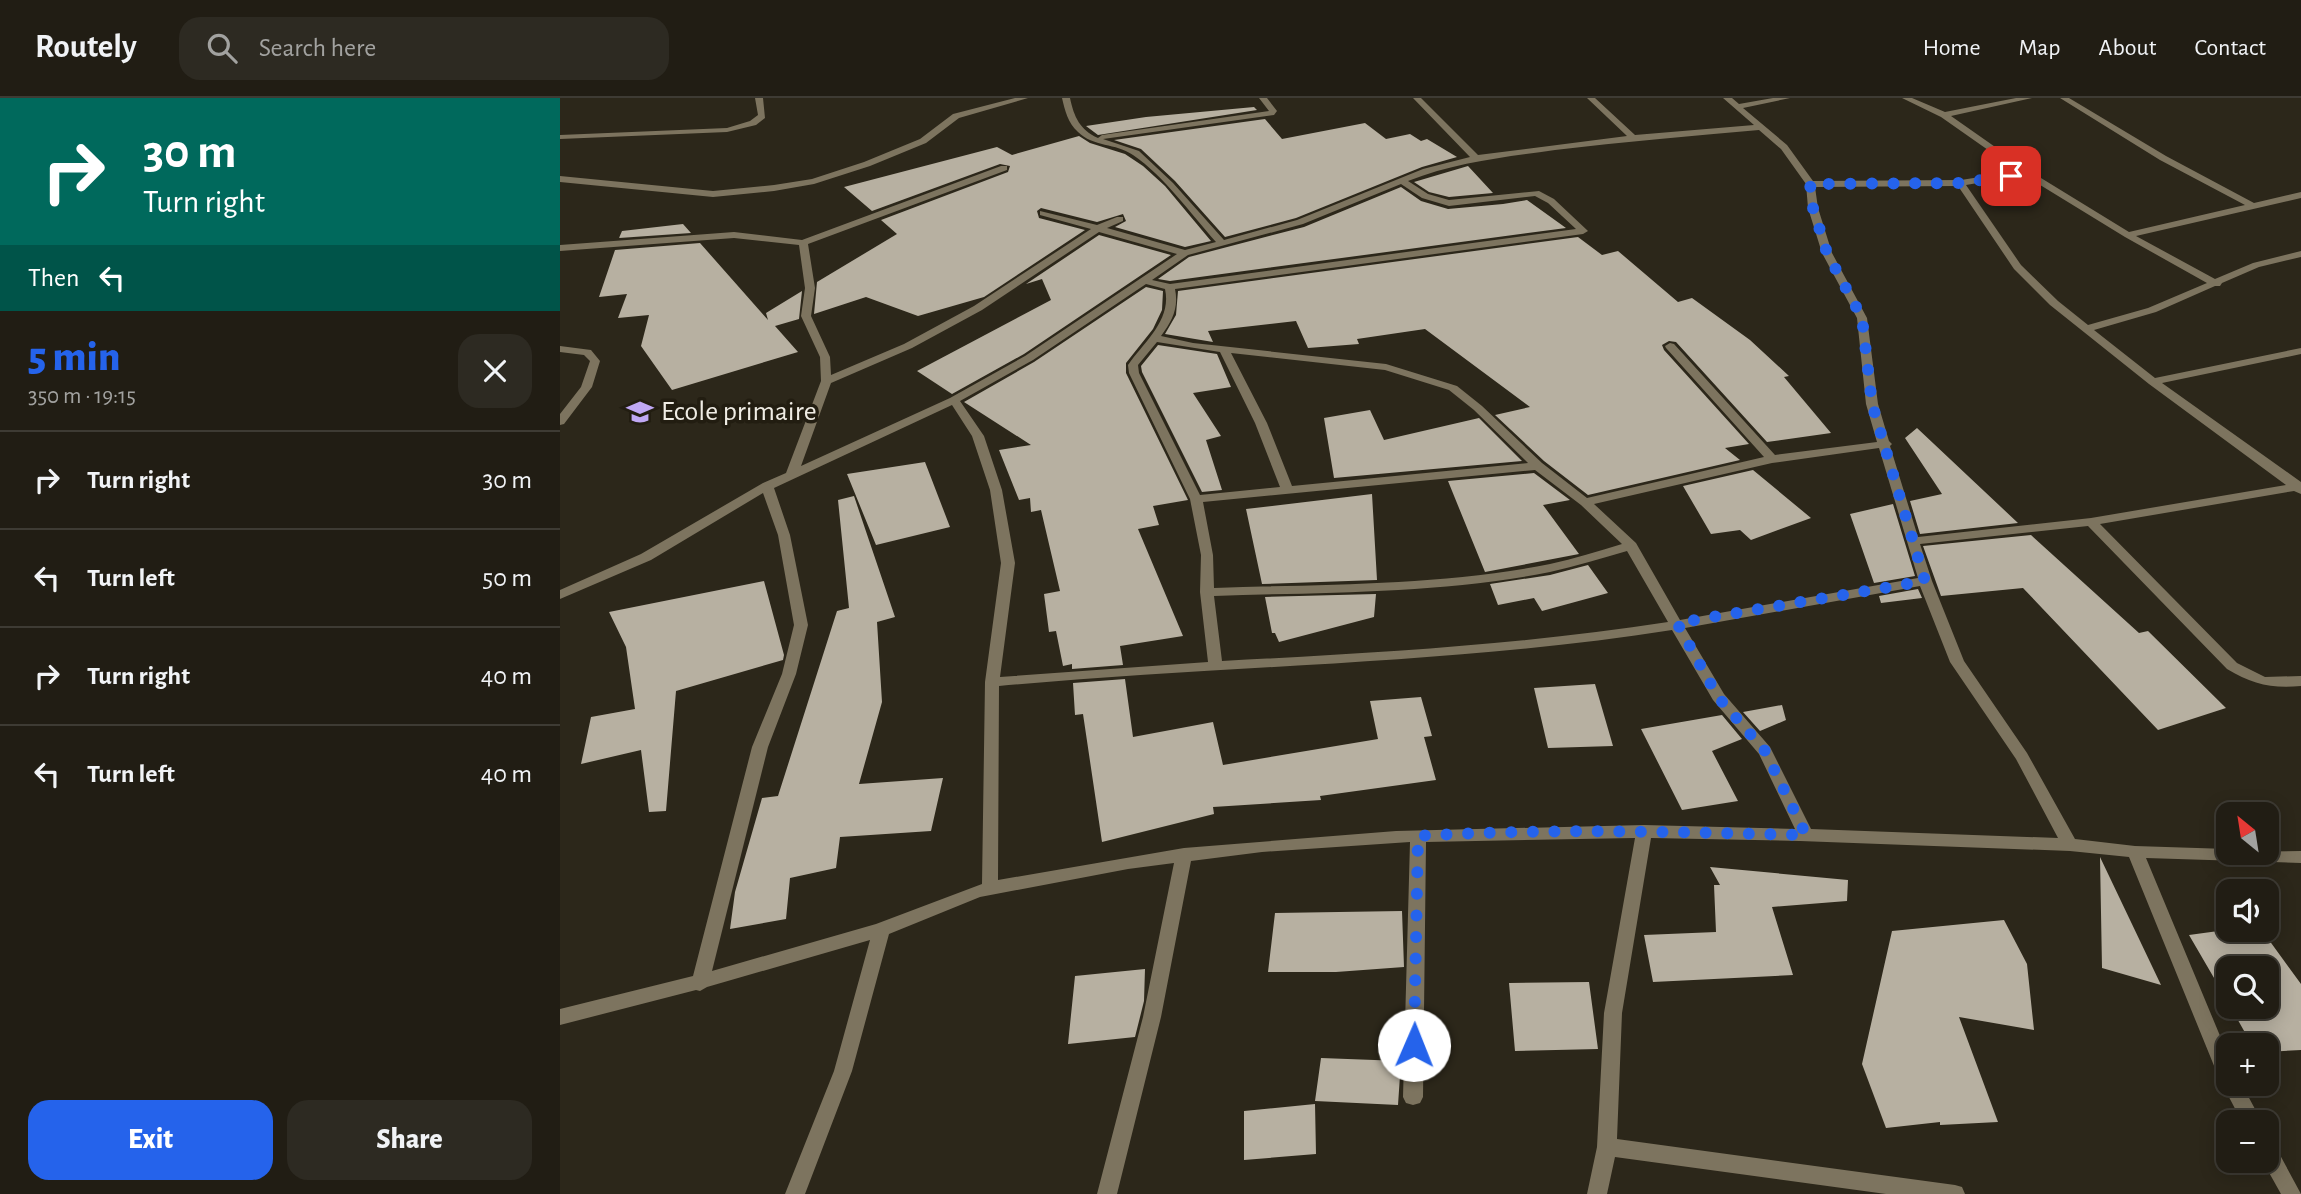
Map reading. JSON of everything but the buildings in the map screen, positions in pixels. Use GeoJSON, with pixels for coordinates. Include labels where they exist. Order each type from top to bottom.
{"type":"FeatureCollection","features":[{"type":"Feature","properties":{"kind":"street"},"geometry":{"type":"LineString","coordinates":[[560,137],[726,130],[753,123],[762,116],[759,98]]}},
{"type":"Feature","properties":{"kind":"street"},"geometry":{"type":"LineString","coordinates":[[560,179],[713,194],[774,188],[814,181],[867,164],[923,141],[956,116],[1024,98]]}},
{"type":"Feature","properties":{"kind":"street"},"geometry":{"type":"LineString","coordinates":[[1066,98],[1071,120],[1086,135],[1123,145],[1137,154],[1222,243]]}},
{"type":"Feature","properties":{"kind":"street"},"geometry":{"type":"LineString","coordinates":[[1094,138],[1271,113],[1273,111],[1263,98]]}},
{"type":"Feature","properties":{"kind":"street"},"geometry":{"type":"LineString","coordinates":[[1417,98],[1476,158]]}},
{"type":"Feature","properties":{"kind":"street"},"geometry":{"type":"LineString","coordinates":[[1591,98],[1633,138]]}},
{"type":"Feature","properties":{"kind":"street"},"geometry":{"type":"LineString","coordinates":[[1732,103],[1786,98]]}},
{"type":"Feature","properties":{"kind":"street"},"geometry":{"type":"LineString","coordinates":[[1906,98],[1944,115],[2025,172],[2128,235],[2217,284]]}},
{"type":"Feature","properties":{"kind":"street"},"geometry":{"type":"LineString","coordinates":[[1944,115],[2028,98]]}},
{"type":"Feature","properties":{"kind":"street"},"geometry":{"type":"LineString","coordinates":[[2064,98],[2163,158],[2255,207]]}},
{"type":"Feature","properties":{"kind":"street"},"geometry":{"type":"LineString","coordinates":[[1732,103],[1784,147],[1810,184],[1813,208],[1827,253],[1862,318],[1872,404],[1925,581],[1957,662],[2022,757],[2070,845]]}},
{"type":"Feature","properties":{"kind":"street"},"geometry":{"type":"LineString","coordinates":[[560,595],[646,557],[767,486],[954,400],[1029,358],[1185,253],[1300,222],[1426,171],[1476,158],[1633,138],[1762,128]]}},
{"type":"Feature","properties":{"kind":"street"},"geometry":{"type":"LineString","coordinates":[[560,248],[734,235],[763,236],[803,243],[1004,167]]}},
{"type":"Feature","properties":{"kind":"street"},"geometry":{"type":"LineString","coordinates":[[1810,184],[1961,183],[2025,172]]}},
{"type":"Feature","properties":{"kind":"street"},"geometry":{"type":"LineString","coordinates":[[1142,280],[1170,287],[1583,231],[1551,201],[1536,193],[1449,203],[1425,196],[1402,181]]}},
{"type":"Feature","properties":{"kind":"street"},"geometry":{"type":"LineString","coordinates":[[1961,183],[2017,267],[2054,303],[2153,382],[2300,487]]}},
{"type":"Feature","properties":{"kind":"street"},"geometry":{"type":"LineString","coordinates":[[2128,235],[2301,195]]}},
{"type":"Feature","properties":{"kind":"street"},"geometry":{"type":"LineString","coordinates":[[1043,213],[1185,253]]}},
{"type":"Feature","properties":{"kind":"street"},"geometry":{"type":"LineString","coordinates":[[826,381],[908,346],[978,308],[1099,228],[1120,219]]}},
{"type":"Feature","properties":{"kind":"street"},"geometry":{"type":"LineString","coordinates":[[791,476],[826,381],[824,357],[806,316],[811,283],[803,243]]}},
{"type":"Feature","properties":{"kind":"street"},"geometry":{"type":"LineString","coordinates":[[2087,329],[2152,310],[2256,265],[2301,254]]}},
{"type":"Feature","properties":{"kind":"street"},"geometry":{"type":"LineString","coordinates":[[1170,287],[1174,299],[1166,323],[1133,365],[1134,373],[1196,499],[1207,555],[1207,592],[1214,664]]}},
{"type":"Feature","properties":{"kind":"street"},"geometry":{"type":"LineString","coordinates":[[1154,338],[1386,367],[1453,388],[1478,408],[1538,466],[1585,502],[1631,546],[1718,697],[1765,751],[1806,835]]}},
{"type":"Feature","properties":{"kind":"street"},"geometry":{"type":"LineString","coordinates":[[1670,346],[1772,459]]}},
{"type":"Feature","properties":{"kind":"street"},"geometry":{"type":"LineString","coordinates":[[1223,348],[1261,423],[1287,489]]}},
{"type":"Feature","properties":{"kind":"street"},"geometry":{"type":"LineString","coordinates":[[560,349],[587,352],[594,361],[586,387],[560,422]]}},
{"type":"Feature","properties":{"kind":"street"},"geometry":{"type":"LineString","coordinates":[[2153,382],[2301,351]]}},
{"type":"Feature","properties":{"kind":"street"},"geometry":{"type":"LineString","coordinates":[[954,400],[978,436],[996,490],[1008,563],[992,682],[990,888]]}},
{"type":"Feature","properties":{"kind":"street"},"geometry":{"type":"LineString","coordinates":[[1585,502],[1772,459],[1886,444]]}},
{"type":"Feature","properties":{"kind":"street"},"geometry":{"type":"LineString","coordinates":[[1196,499],[1538,466]]}},
{"type":"Feature","properties":{"kind":"street"},"geometry":{"type":"LineString","coordinates":[[699,984],[760,747],[789,674],[802,625],[784,535],[767,486]]}},
{"type":"Feature","properties":{"kind":"street"},"geometry":{"type":"LineString","coordinates":[[1914,541],[2091,522],[2300,487]]}},
{"type":"Feature","properties":{"kind":"street"},"geometry":{"type":"LineString","coordinates":[[2091,522],[2232,666],[2254,680],[2274,684],[2301,681]]}},
{"type":"Feature","properties":{"kind":"street"},"geometry":{"type":"LineString","coordinates":[[1207,592],[1361,586],[1488,577],[1540,570],[1631,546]]}},
{"type":"Feature","properties":{"kind":"street"},"geometry":{"type":"LineString","coordinates":[[992,682],[1078,673],[1214,664],[1359,659],[1539,644],[1925,581]]}},
{"type":"Feature","properties":{"kind":"street"},"geometry":{"type":"LineString","coordinates":[[560,1017],[699,984],[882,929],[990,888],[1184,854],[1501,831],[1644,831],[2070,845],[2135,852],[2301,857]]}},
{"type":"Feature","properties":{"kind":"street"},"geometry":{"type":"LineString","coordinates":[[1597,1194],[1606,1147],[1613,1013],[1644,831]]}},
{"type":"Feature","properties":{"kind":"street"},"geometry":{"type":"LineString","coordinates":[[1413,1097],[1418,836]]}},
{"type":"Feature","properties":{"kind":"street"},"geometry":{"type":"LineString","coordinates":[[2135,852],[2216,1049]]}},
{"type":"Feature","properties":{"kind":"street"},"geometry":{"type":"LineString","coordinates":[[1107,1194],[1152,1017],[1184,854]]}},
{"type":"Feature","properties":{"kind":"street"},"geometry":{"type":"LineString","coordinates":[[795,1194],[843,1071],[882,929]]}},
{"type":"Feature","properties":{"kind":"street"},"geometry":{"type":"LineString","coordinates":[[1606,1147],[1955,1194]]}},
{"type":"Feature","properties":{"kind":"street"},"geometry":{"type":"LineString","coordinates":[[2279,1170],[2292,1194]]}},
{"type":"Feature","properties":{"kind":"place","name":"Ecole primaire"},"geometry":{"type":"Point","coordinates":[640,412]}},
{"type":"Feature","properties":{"kind":"route"},"geometry":{"type":"LineString","coordinates":[[1414,1045],[1418,836],[1501,831],[1806,835],[1765,751],[1718,697],[1677,623],[1925,581],[1872,404],[1862,318],[1827,253],[1813,208],[1810,184],[1961,183],[2011,176]]}}]}
